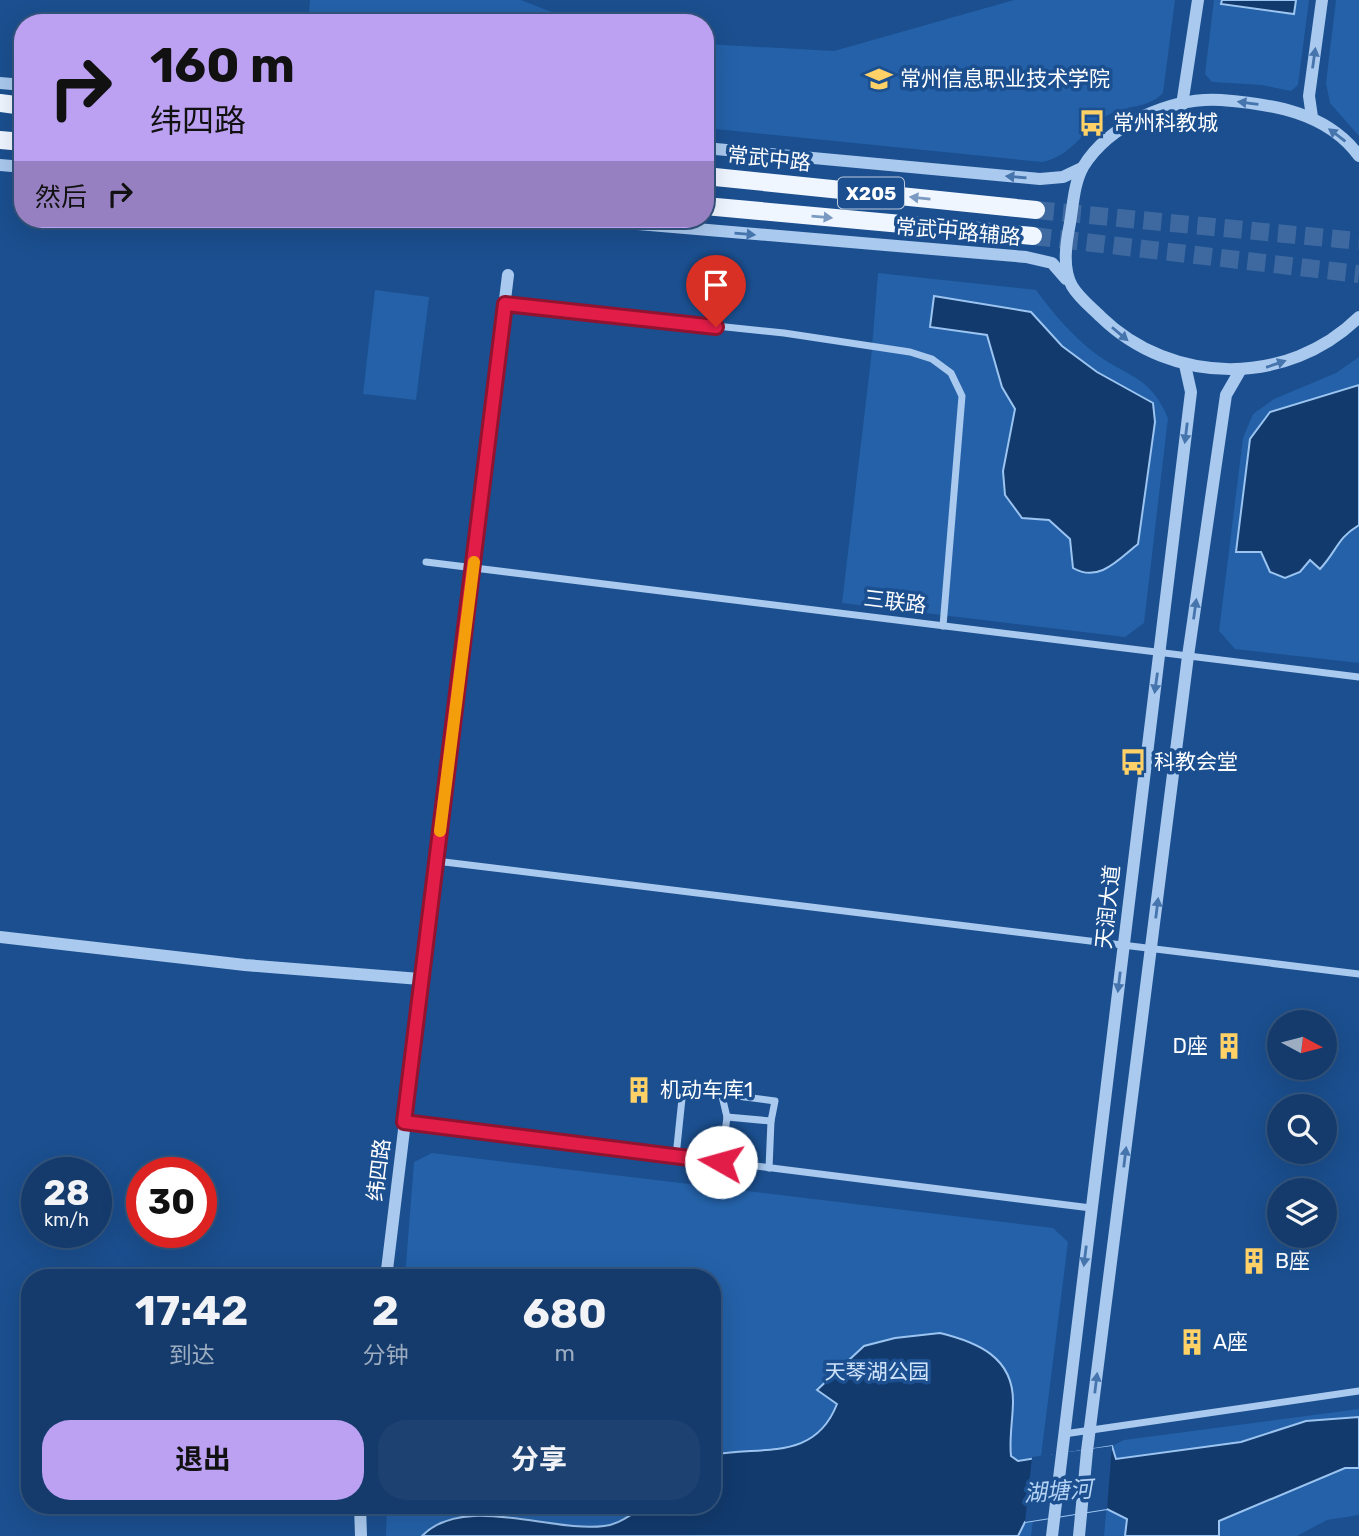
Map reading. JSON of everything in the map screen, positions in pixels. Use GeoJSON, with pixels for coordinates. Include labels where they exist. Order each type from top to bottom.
{"type":"FeatureCollection","features":[{"type":"Feature","properties":{"kind":"main road","name":"常武中路"},"geometry":{"type":"LineString","coordinates":[[714,177],[1036,210]]}},
{"type":"Feature","properties":{"kind":"main road","name":"X205"},"geometry":{"type":"LineString","coordinates":[[714,207],[1033,236]]}},
{"type":"Feature","properties":{"kind":"street"},"geometry":{"type":"LineString","coordinates":[[1182,105],[1198,0]]}},
{"type":"Feature","properties":{"kind":"street"},"geometry":{"type":"LineString","coordinates":[[1312,117],[1309,96],[1322,0]]}},
{"type":"Feature","properties":{"kind":"street"},"geometry":{"type":"LineString","coordinates":[[1072,285],[1066,269],[1068,232],[1082,168],[1103,141],[1145,116],[1182,105],[1216,100],[1243,102],[1312,117],[1352,146],[1359,156]]}},
{"type":"Feature","properties":{"kind":"street"},"geometry":{"type":"LineString","coordinates":[[714,149],[1040,179],[1063,177],[1082,168]]}},
{"type":"Feature","properties":{"kind":"street","name":"常武中路辅路"},"geometry":{"type":"LineString","coordinates":[[685,228],[1026,257],[1052,263],[1132,344],[1185,365],[1213,370],[1263,368],[1306,354],[1344,332],[1359,317]]}},
{"type":"Feature","properties":{"kind":"street","name":"纬四路"},"geometry":{"type":"LineString","coordinates":[[387,1269],[420,979],[508,275]]}},
{"type":"Feature","properties":{"kind":"street"},"geometry":{"type":"LineString","coordinates":[[505,304],[785,333],[911,352],[932,359],[951,373],[962,396],[943,626]]}},
{"type":"Feature","properties":{"kind":"street","name":"天润大道"},"geometry":{"type":"LineString","coordinates":[[1053,1530],[1191,392],[1185,365]]}},
{"type":"Feature","properties":{"kind":"street"},"geometry":{"type":"LineString","coordinates":[[1079,1536],[1087,1451],[1188,656],[1226,395],[1241,369]]}},
{"type":"Feature","properties":{"kind":"street","name":"三联路"},"geometry":{"type":"LineString","coordinates":[[426,562],[1359,677]]}},
{"type":"Feature","properties":{"kind":"street"},"geometry":{"type":"LineString","coordinates":[[436,861],[1359,974]]}},
{"type":"Feature","properties":{"kind":"street"},"geometry":{"type":"LineString","coordinates":[[0,937],[245,965],[420,979]]}},
{"type":"Feature","properties":{"kind":"street"},"geometry":{"type":"LineString","coordinates":[[676,1156],[683,1089],[775,1101],[785,1099]]}},
{"type":"Feature","properties":{"kind":"street"},"geometry":{"type":"LineString","coordinates":[[721,1092],[727,1117],[721,1162]]}},
{"type":"Feature","properties":{"kind":"street"},"geometry":{"type":"LineString","coordinates":[[769,1168],[771,1121],[775,1101]]}},
{"type":"Feature","properties":{"kind":"street"},"geometry":{"type":"LineString","coordinates":[[727,1117],[771,1121]]}},
{"type":"Feature","properties":{"kind":"street"},"geometry":{"type":"LineString","coordinates":[[404,1122],[1091,1208]]}},
{"type":"Feature","properties":{"kind":"street"},"geometry":{"type":"LineString","coordinates":[[1063,1434],[1090,1433],[1359,1391]]}},
{"type":"Feature","properties":{"kind":"street"},"geometry":{"type":"LineString","coordinates":[[360,1514],[360,1536]]}},
{"type":"Feature","properties":{"kind":"green space"},"geometry":{"type":"Polygon","coordinates":[[[310,0],[521,0],[556,14],[309,14],[310,0]]]}},
{"type":"Feature","properties":{"kind":"green space"},"geometry":{"type":"Polygon","coordinates":[[[1014,0],[1175,0],[1163,93],[1145,104],[1108,115],[1069,149],[1042,162],[714,129],[714,44],[834,51],[1014,0]]]}},
{"type":"Feature","properties":{"kind":"green space"},"geometry":{"type":"Polygon","coordinates":[[[1214,0],[1309,0],[1298,85],[1291,91],[1262,85],[1212,82],[1205,74],[1214,0]]]}},
{"type":"Feature","properties":{"kind":"green space"},"geometry":{"type":"Polygon","coordinates":[[[1336,0],[1359,0],[1359,136],[1330,103],[1326,83],[1336,0]]]}},
{"type":"Feature","properties":{"kind":"green space"},"geometry":{"type":"Polygon","coordinates":[[[878,273],[1036,290],[1079,340],[1108,362],[1138,379],[1161,404],[1168,418],[1144,623],[1125,637],[842,603],[871,359],[878,273]]]}},
{"type":"Feature","properties":{"kind":"green space"},"geometry":{"type":"Polygon","coordinates":[[[375,290],[429,297],[416,400],[363,394],[375,290]]]}},
{"type":"Feature","properties":{"kind":"green space"},"geometry":{"type":"Polygon","coordinates":[[[1359,357],[1359,663],[1235,649],[1219,631],[1243,438],[1253,414],[1274,399],[1336,373],[1359,357]]]}},
{"type":"Feature","properties":{"kind":"green space","name":"天琴湖公园"},"geometry":{"type":"Polygon","coordinates":[[[432,1153],[1053,1228],[1068,1242],[1031,1536],[386,1536],[387,1514],[721,1514],[721,1269],[406,1269],[414,1162],[432,1153]]]}},
{"type":"Feature","properties":{"kind":"green space"},"geometry":{"type":"Polygon","coordinates":[[[1359,1409],[1359,1515],[1327,1520],[1297,1536],[1104,1536],[1112,1446],[1124,1440],[1359,1409]]]}},
{"type":"Feature","properties":{"kind":"water"},"geometry":{"type":"Polygon","coordinates":[[[1222,0],[1296,0],[1294,14],[1221,4],[1222,0]]]}},
{"type":"Feature","properties":{"kind":"water"},"geometry":{"type":"Polygon","coordinates":[[[934,296],[1031,312],[1062,346],[1097,372],[1153,403],[1155,422],[1138,544],[1116,563],[1091,573],[1073,568],[1070,539],[1049,520],[1022,518],[1005,495],[1003,471],[1015,409],[1002,387],[987,335],[930,327],[934,296]]]}},
{"type":"Feature","properties":{"kind":"water"},"geometry":{"type":"Polygon","coordinates":[[[1359,385],[1359,525],[1341,540],[1320,569],[1310,560],[1300,572],[1285,578],[1270,572],[1261,552],[1236,552],[1250,439],[1270,412],[1359,385]]]}},
{"type":"Feature","properties":{"kind":"water","name":"湖塘河"},"geometry":{"type":"Polygon","coordinates":[[[940,1333],[979,1347],[1000,1363],[1011,1386],[1011,1456],[1018,1461],[1112,1446],[1116,1459],[1241,1442],[1306,1421],[1359,1417],[1359,1468],[1345,1468],[1219,1521],[1219,1536],[1125,1536],[1127,1519],[1107,1509],[1025,1522],[1018,1536],[422,1536],[439,1524],[460,1517],[509,1518],[583,1527],[616,1523],[632,1514],[721,1514],[721,1454],[784,1448],[815,1435],[827,1423],[837,1404],[817,1390],[864,1346],[895,1338],[940,1333]]]}},
{"type":"Feature","properties":{"kind":"pier"},"geometry":{"type":"Polygon","coordinates":[[[1112,1446],[1107,1509],[1025,1522],[1032,1457],[1112,1446]]]}},
{"type":"Feature","properties":{"kind":"tunnel"},"geometry":{"type":"LineString","coordinates":[[1036,210],[1359,241]]}},
{"type":"Feature","properties":{"kind":"tunnel"},"geometry":{"type":"LineString","coordinates":[[1033,236],[1359,274]]}},
{"type":"Feature","properties":{"kind":"slow traffic"},"geometry":{"type":"LineString","coordinates":[[440,831],[474,562]]}},
{"type":"Feature","properties":{"kind":"place","name":"常州信息职业技术学院"},"geometry":{"type":"Point","coordinates":[879,79]}},
{"type":"Feature","properties":{"kind":"place","name":"常州科教城"},"geometry":{"type":"Point","coordinates":[1092,123]}},
{"type":"Feature","properties":{"kind":"place","name":"科教会堂"},"geometry":{"type":"Point","coordinates":[1133,762]}},
{"type":"Feature","properties":{"kind":"place","name":"D座"},"geometry":{"type":"Point","coordinates":[1229,1046]}},
{"type":"Feature","properties":{"kind":"place","name":"机动车库1"},"geometry":{"type":"Point","coordinates":[639,1090]}},
{"type":"Feature","properties":{"kind":"place","name":"B座"},"geometry":{"type":"Point","coordinates":[1254,1261]}},
{"type":"Feature","properties":{"kind":"place","name":"A座"},"geometry":{"type":"Point","coordinates":[1192,1342]}},
{"type":"Feature","properties":{"kind":"route"},"geometry":{"type":"LineString","coordinates":[[716,327],[505,304],[404,1122],[721,1162]]}}]}
